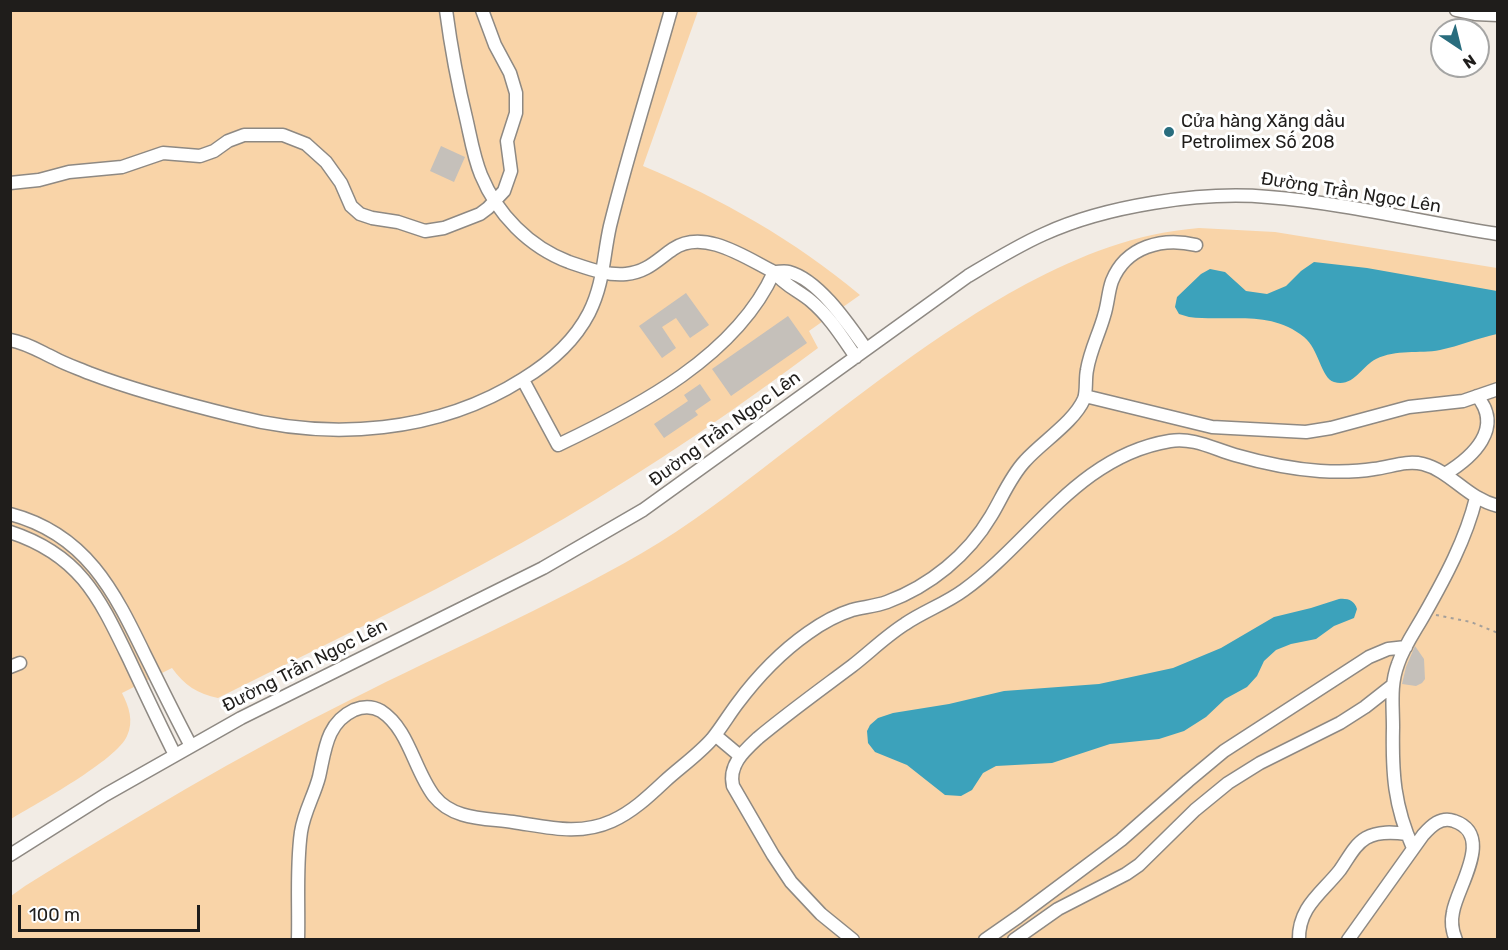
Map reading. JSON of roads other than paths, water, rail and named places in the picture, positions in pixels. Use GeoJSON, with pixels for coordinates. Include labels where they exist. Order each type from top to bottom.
{"type":"FeatureCollection","features":[{"type":"Feature","properties":{"kind":"street"},"geometry":{"type":"LineString","coordinates":[[446,10],[463,105],[477,162],[495,201],[522,233],[546,251],[580,266],[621,275],[637,273],[652,266],[680,246],[700,242],[719,246],[774,272],[789,272],[815,288],[838,310],[866,349]]}},
{"type":"Feature","properties":{"kind":"street"},"geometry":{"type":"LineString","coordinates":[[10,183],[39,180],[69,172],[122,167],[163,153],[200,156],[244,135],[274,134],[291,137],[311,148],[334,173],[351,206],[365,217],[398,222],[419,230],[434,231],[480,214],[504,191],[509,179],[511,164],[507,141],[515,122],[517,103],[510,73],[495,45],[482,10]]}},
{"type":"Feature","properties":{"kind":"street"},"geometry":{"type":"LineString","coordinates":[[10,340],[28,344],[67,364],[133,388],[238,417],[315,429],[367,429],[435,418],[476,404],[523,380],[561,352],[595,301],[604,272],[610,226],[671,10]]}},
{"type":"Feature","properties":{"kind":"street"},"geometry":{"type":"LineString","coordinates":[[1456,10],[1497,15]]}},
{"type":"Feature","properties":{"kind":"street","name":"Đường Trần Ngọc Lên"},"geometry":{"type":"LineString","coordinates":[[10,855],[190,746],[290,693],[543,568],[600,536],[674,490],[968,276],[1046,233],[1072,223],[1155,203],[1210,197],[1267,196],[1497,234]]}},
{"type":"Feature","properties":{"kind":"street"},"geometry":{"type":"LineString","coordinates":[[298,939],[299,858],[305,814],[319,776],[328,738],[342,717],[356,709],[369,707],[375,708],[393,721],[430,790],[449,809],[470,817],[563,830],[596,827],[627,813],[702,750],[758,679],[781,654],[806,634],[840,614],[904,595],[931,579],[956,559],[985,526],[1019,468],[1066,422],[1085,396],[1088,364],[1105,314],[1112,281],[1122,264],[1137,251],[1154,244],[1172,242],[1197,245]]}},
{"type":"Feature","properties":{"kind":"street"},"geometry":{"type":"LineString","coordinates":[[774,272],[782,282],[801,293],[819,308],[856,357]]}},
{"type":"Feature","properties":{"kind":"street"},"geometry":{"type":"LineString","coordinates":[[523,380],[558,445],[645,399],[717,348],[753,310],[774,272]]}},
{"type":"Feature","properties":{"kind":"street"},"geometry":{"type":"LineString","coordinates":[[1085,396],[1228,429],[1313,431],[1410,407],[1450,404],[1497,389]]}},
{"type":"Feature","properties":{"kind":"street"},"geometry":{"type":"LineString","coordinates":[[1446,474],[1465,461],[1488,429],[1488,414],[1477,396]]}},
{"type":"Feature","properties":{"kind":"street"},"geometry":{"type":"LineString","coordinates":[[1185,440],[1190,421]]}},
{"type":"Feature","properties":{"kind":"street"},"geometry":{"type":"LineString","coordinates":[[853,939],[821,914],[800,893],[773,855],[733,786],[732,770],[740,756],[771,727],[894,632],[921,614],[949,600],[977,580],[1080,482],[1106,465],[1134,452],[1170,441],[1185,440],[1258,461],[1301,469],[1362,471],[1416,463],[1446,474],[1476,498],[1497,506]]}},
{"type":"Feature","properties":{"kind":"street"},"geometry":{"type":"LineString","coordinates":[[1413,848],[1397,802],[1394,784],[1393,685],[1398,664],[1406,647],[1463,539],[1476,498]]}},
{"type":"Feature","properties":{"kind":"street"},"geometry":{"type":"LineString","coordinates":[[10,514],[32,521],[59,535],[83,555],[104,578],[120,603],[190,746]]}},
{"type":"Feature","properties":{"kind":"street"},"geometry":{"type":"LineString","coordinates":[[10,532],[51,550],[72,567],[91,588],[105,611],[175,755]]}},
{"type":"Feature","properties":{"kind":"street"},"geometry":{"type":"LineString","coordinates":[[985,939],[1121,840],[1224,751],[1363,661],[1380,652],[1406,647]]}},
{"type":"Feature","properties":{"kind":"street"},"geometry":{"type":"LineString","coordinates":[[1002,928],[1012,939],[1066,905],[1139,865],[1195,810],[1228,783],[1260,763],[1340,723],[1393,685]]}},
{"type":"Feature","properties":{"kind":"street"},"geometry":{"type":"LineString","coordinates":[[715,735],[740,756]]}},
{"type":"Feature","properties":{"kind":"street"},"geometry":{"type":"LineString","coordinates":[[1348,939],[1427,830],[1441,820],[1457,822],[1470,833],[1473,843],[1473,852],[1452,915],[1456,939]]}},
{"type":"Feature","properties":{"kind":"street"},"geometry":{"type":"LineString","coordinates":[[1299,939],[1300,922],[1310,903],[1336,875],[1357,845],[1378,833],[1407,834]]}},
{"type":"Feature","properties":{"kind":"water"},"geometry":{"type":"Polygon","coordinates":[[[1314,262],[1367,268],[1497,291],[1497,334],[1440,350],[1384,356],[1371,362],[1352,379],[1341,383],[1334,382],[1326,375],[1309,342],[1291,328],[1249,318],[1189,317],[1179,314],[1175,307],[1177,297],[1201,274],[1210,269],[1225,272],[1246,291],[1267,294],[1286,286],[1314,262]]]}},
{"type":"Feature","properties":{"kind":"water"},"geometry":{"type":"Polygon","coordinates":[[[1339,599],[1355,604],[1357,609],[1354,618],[1334,626],[1316,639],[1291,644],[1276,650],[1264,661],[1257,676],[1247,687],[1225,699],[1206,717],[1184,731],[1159,739],[1110,744],[1052,763],[996,766],[983,773],[972,790],[961,796],[945,795],[907,765],[875,752],[868,743],[867,731],[870,725],[878,718],[893,713],[949,704],[1004,691],[1099,684],[1173,668],[1221,648],[1274,617],[1339,599]]]}},
{"type":"Feature","properties":{"kind":"place","name":"Cửa hàng Xăng dầu Petrolimex Số 208"},"geometry":{"type":"Point","coordinates":[1169,132]}}]}
